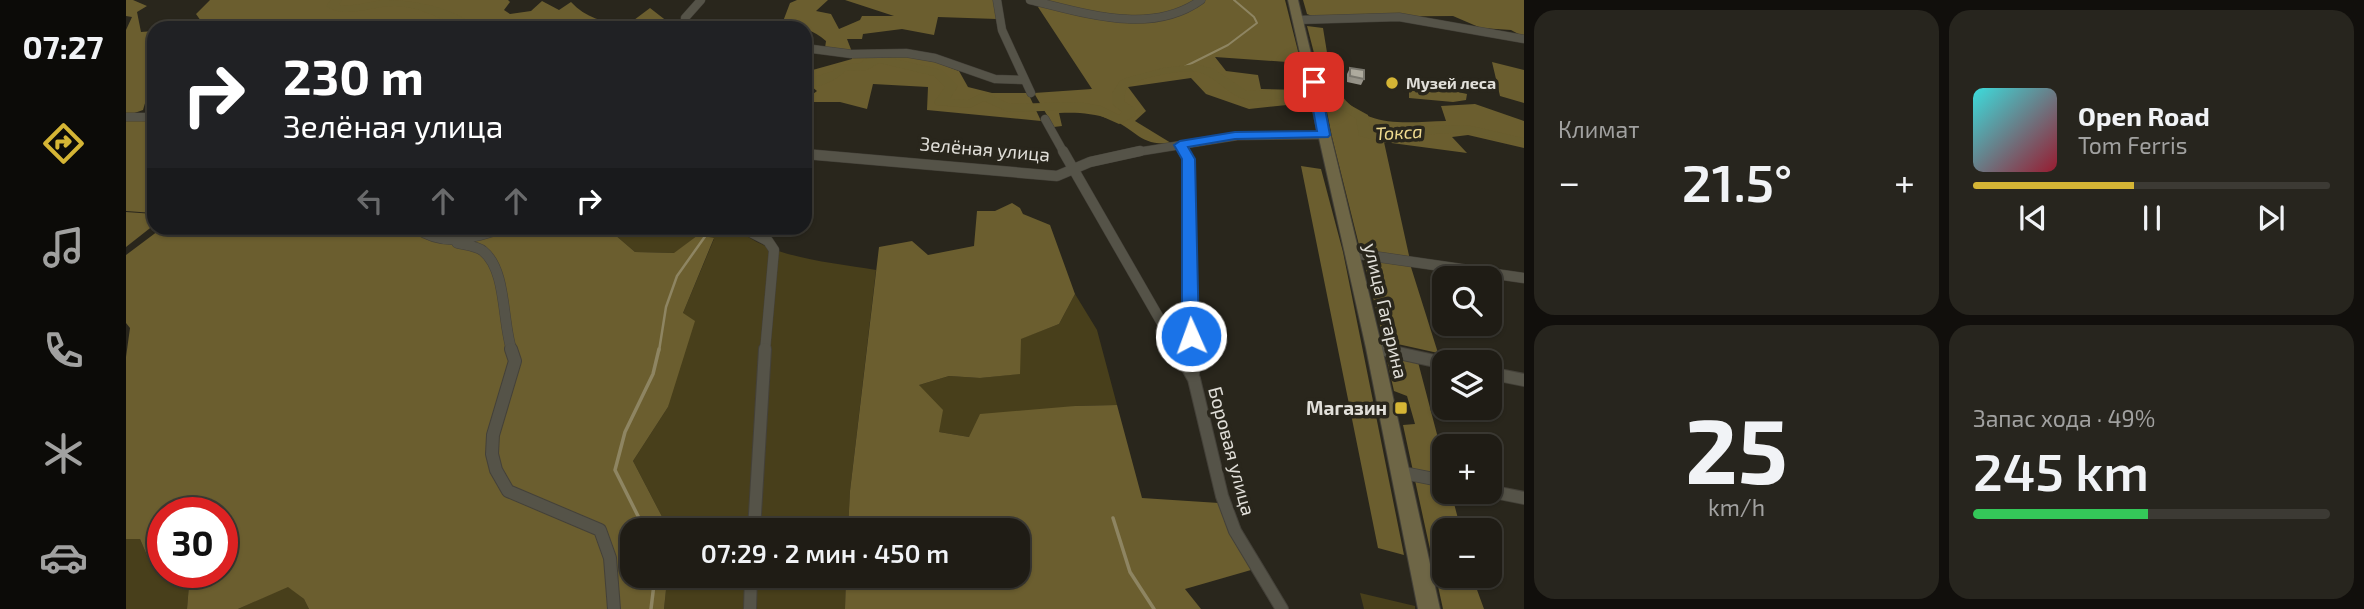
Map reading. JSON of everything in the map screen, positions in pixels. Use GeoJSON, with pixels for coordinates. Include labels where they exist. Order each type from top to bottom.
{"type":"FeatureCollection","features":[{"type":"Feature","properties":{"kind":"main road","name":"улица Гагарина"},"geometry":{"type":"LineString","coordinates":[[1293,0],[1374,348],[1429,609]]}},
{"type":"Feature","properties":{"kind":"street"},"geometry":{"type":"LineString","coordinates":[[686,21],[685,18],[701,0]]}},
{"type":"Feature","properties":{"kind":"street"},"geometry":{"type":"LineString","coordinates":[[997,0],[1002,30],[1031,93]]}},
{"type":"Feature","properties":{"kind":"street"},"geometry":{"type":"LineString","coordinates":[[1030,0],[1088,15],[1135,18],[1168,16],[1193,8],[1201,0]]}},
{"type":"Feature","properties":{"kind":"street"},"geometry":{"type":"LineString","coordinates":[[1298,20],[1399,17],[1524,39]]}},
{"type":"Feature","properties":{"kind":"street"},"geometry":{"type":"LineString","coordinates":[[812,49],[833,53],[893,52],[921,55],[995,79],[1023,80]]}},
{"type":"Feature","properties":{"kind":"street"},"geometry":{"type":"LineString","coordinates":[[126,117],[147,117]]}},
{"type":"Feature","properties":{"kind":"street","name":"Боровая улица"},"geometry":{"type":"LineString","coordinates":[[1045,119],[1194,379],[1227,508],[1236,531],[1282,609]]}},
{"type":"Feature","properties":{"kind":"street","name":"Зелёная улица"},"geometry":{"type":"LineString","coordinates":[[812,154],[1057,176],[1068,175],[1090,161],[1235,135],[1324,135]]}},
{"type":"Feature","properties":{"kind":"street"},"geometry":{"type":"LineString","coordinates":[[1180,145],[1188,159],[1189,315],[1194,379]]}},
{"type":"Feature","properties":{"kind":"street"},"geometry":{"type":"LineString","coordinates":[[425,235],[482,250],[494,264],[501,288],[505,332],[515,361],[493,435],[492,454],[496,470],[508,491],[600,530],[607,542],[612,568],[614,609]]}},
{"type":"Feature","properties":{"kind":"street"},"geometry":{"type":"LineString","coordinates":[[457,243],[482,235]]}},
{"type":"Feature","properties":{"kind":"street"},"geometry":{"type":"LineString","coordinates":[[755,518],[767,308],[774,250],[768,241],[756,235]]}},
{"type":"Feature","properties":{"kind":"street"},"geometry":{"type":"LineString","coordinates":[[1351,253],[1524,278]]}},
{"type":"Feature","properties":{"kind":"street"},"geometry":{"type":"LineString","coordinates":[[1374,348],[1432,360]]}},
{"type":"Feature","properties":{"kind":"street"},"geometry":{"type":"LineString","coordinates":[[1502,376],[1524,380]]}},
{"type":"Feature","properties":{"kind":"street"},"geometry":{"type":"LineString","coordinates":[[1399,472],[1432,479]]}},
{"type":"Feature","properties":{"kind":"street"},"geometry":{"type":"LineString","coordinates":[[1502,494],[1524,498]]}},
{"type":"Feature","properties":{"kind":"street"},"geometry":{"type":"LineString","coordinates":[[750,609],[751,588]]}},
{"type":"Feature","properties":{"kind":"shaded area"},"geometry":{"type":"Polygon","coordinates":[[[126,0],[147,6],[137,12],[141,32],[147,32],[147,96],[143,110],[126,116],[126,30],[132,17],[126,16],[126,0]]]}},
{"type":"Feature","properties":{"kind":"shaded area"},"geometry":{"type":"Polygon","coordinates":[[[210,0],[508,0],[510,2],[504,10],[510,14],[531,11],[542,1],[559,10],[571,2],[584,13],[605,21],[201,21],[196,14],[210,0]]]}},
{"type":"Feature","properties":{"kind":"shaded area"},"geometry":{"type":"Polygon","coordinates":[[[797,0],[828,0],[816,11],[831,14],[839,29],[860,20],[862,16],[894,16],[845,0],[995,0],[997,19],[938,17],[934,35],[902,29],[863,34],[862,39],[847,39],[852,52],[825,48],[826,41],[812,32],[812,21],[783,21],[790,3],[797,0]]]}},
{"type":"Feature","properties":{"kind":"shaded area"},"geometry":{"type":"Polygon","coordinates":[[[1042,0],[1285,0],[1301,63],[1215,57],[1226,71],[1258,75],[1261,89],[1305,90],[1309,110],[1287,105],[1249,109],[1206,94],[1191,78],[1128,87],[1146,111],[1135,121],[1171,143],[1145,140],[1119,123],[1091,114],[1059,113],[1062,126],[1054,127],[1034,93],[1092,89],[1038,7],[1042,0]]]}},
{"type":"Feature","properties":{"kind":"shaded area"},"geometry":{"type":"Polygon","coordinates":[[[1303,0],[1524,0],[1524,37],[1511,30],[1481,28],[1453,16],[1315,17],[1307,14],[1303,0]]]}},
{"type":"Feature","properties":{"kind":"shaded area"},"geometry":{"type":"Polygon","coordinates":[[[650,8],[667,21],[633,21],[650,8]]]}},
{"type":"Feature","properties":{"kind":"shaded area"},"geometry":{"type":"Polygon","coordinates":[[[1307,26],[1323,28],[1332,83],[1321,80],[1307,26]]]}},
{"type":"Feature","properties":{"kind":"shaded area"},"geometry":{"type":"Polygon","coordinates":[[[893,54],[933,61],[959,71],[968,87],[992,93],[1028,93],[1041,121],[927,110],[928,87],[873,84],[867,109],[840,102],[812,102],[812,95],[817,91],[812,87],[812,70],[852,59],[852,56],[893,54]]]}},
{"type":"Feature","properties":{"kind":"shaded area"},"geometry":{"type":"Polygon","coordinates":[[[1492,62],[1524,70],[1524,103],[1500,96],[1492,62]]]}},
{"type":"Feature","properties":{"kind":"shaded area"},"geometry":{"type":"Polygon","coordinates":[[[1409,81],[1467,94],[1466,100],[1453,102],[1409,98],[1409,81]]]}},
{"type":"Feature","properties":{"kind":"shaded area"},"geometry":{"type":"Polygon","coordinates":[[[1330,90],[1339,92],[1361,113],[1387,121],[1446,121],[1441,106],[1475,104],[1524,121],[1524,148],[1468,135],[1452,137],[1467,153],[1384,142],[1410,260],[1361,253],[1325,102],[1330,90]]]}},
{"type":"Feature","properties":{"kind":"shaded area"},"geometry":{"type":"Polygon","coordinates":[[[147,118],[147,212],[126,211],[126,119],[147,118]]]}},
{"type":"Feature","properties":{"kind":"shaded area"},"geometry":{"type":"Polygon","coordinates":[[[1301,166],[1321,169],[1343,252],[1404,555],[1378,548],[1301,166]]]}},
{"type":"Feature","properties":{"kind":"shaded area"},"geometry":{"type":"Polygon","coordinates":[[[1012,203],[1020,208],[1023,214],[1050,225],[1075,294],[1059,324],[1021,339],[1020,374],[980,378],[949,376],[919,385],[943,410],[939,432],[969,437],[980,414],[1117,405],[1142,498],[1219,503],[1230,531],[1251,570],[1185,589],[1201,609],[845,609],[846,588],[1030,588],[1030,518],[849,518],[879,247],[912,241],[928,255],[974,246],[977,211],[995,211],[1012,203]]]}},
{"type":"Feature","properties":{"kind":"shaded area"},"geometry":{"type":"Polygon","coordinates":[[[126,212],[147,214],[147,230],[126,247],[126,212]]]}},
{"type":"Feature","properties":{"kind":"shaded area"},"geometry":{"type":"Polygon","coordinates":[[[153,235],[615,235],[635,252],[674,253],[698,235],[714,238],[683,313],[695,321],[668,407],[633,461],[663,518],[620,518],[620,588],[666,588],[664,609],[309,609],[304,599],[288,587],[238,609],[187,609],[189,588],[238,588],[238,497],[147,497],[147,556],[140,539],[126,539],[126,357],[130,328],[126,323],[126,255],[153,235]]]}},
{"type":"Feature","properties":{"kind":"shaded area"},"geometry":{"type":"Polygon","coordinates":[[[615,235],[698,235],[675,253],[635,252],[615,235]]]}},
{"type":"Feature","properties":{"kind":"shaded area"},"geometry":{"type":"Polygon","coordinates":[[[698,235],[746,235],[784,253],[876,270],[849,518],[663,518],[633,461],[668,407],[683,313],[714,239],[698,235]]]}},
{"type":"Feature","properties":{"kind":"shaded area"},"geometry":{"type":"Polygon","coordinates":[[[1363,257],[1410,264],[1437,350],[1432,352],[1384,341],[1363,257]]]}},
{"type":"Feature","properties":{"kind":"shaded area"},"geometry":{"type":"Polygon","coordinates":[[[1075,294],[1097,330],[1117,405],[1075,406],[969,437],[939,432],[919,385],[949,376],[980,378],[1019,374],[1020,339],[1059,324],[1075,294]]]}},
{"type":"Feature","properties":{"kind":"shaded area"},"geometry":{"type":"Polygon","coordinates":[[[1386,356],[1418,362],[1437,434],[1432,434],[1432,504],[1454,504],[1458,518],[1432,518],[1432,558],[1403,425],[1415,424],[1407,396],[1394,391],[1386,356]]]}},
{"type":"Feature","properties":{"kind":"shaded area"},"geometry":{"type":"Polygon","coordinates":[[[126,539],[140,539],[147,556],[147,588],[189,588],[187,609],[126,609],[126,539]]]}},
{"type":"Feature","properties":{"kind":"shaded area"},"geometry":{"type":"Polygon","coordinates":[[[288,586],[304,599],[309,609],[238,609],[288,586]]]}},
{"type":"Feature","properties":{"kind":"shaded area"},"geometry":{"type":"Polygon","coordinates":[[[666,588],[846,588],[845,609],[664,609],[666,588]]]}},
{"type":"Feature","properties":{"kind":"shaded area"},"geometry":{"type":"Polygon","coordinates":[[[1438,588],[1476,588],[1484,609],[1443,609],[1438,588]]]}},
{"type":"Feature","properties":{"kind":"shaded area"},"geometry":{"type":"Polygon","coordinates":[[[1360,593],[1415,606],[1415,609],[1364,609],[1360,593]]]}},
{"type":"Feature","properties":{"kind":"building"},"geometry":{"type":"Polygon","coordinates":[[[1350,68],[1364,70],[1364,79],[1350,76],[1350,68]]]}},
{"type":"Feature","properties":{"kind":"waterway"},"geometry":{"type":"LineString","coordinates":[[337,0],[331,6],[352,9],[396,3],[419,6],[459,21]]}},
{"type":"Feature","properties":{"kind":"waterway"},"geometry":{"type":"LineString","coordinates":[[1184,67],[1228,45],[1257,23],[1254,17],[1234,0]]}},
{"type":"Feature","properties":{"kind":"waterway","name":"Токса"},"geometry":{"type":"LineString","coordinates":[[812,84],[838,73],[840,68],[863,67],[873,59],[879,59],[938,73],[952,86],[941,102],[970,104],[984,96],[1008,108],[1079,106],[1096,109],[1119,120],[1129,116],[1129,111],[1119,104],[1118,93],[1124,84],[1150,74],[1196,68],[1209,72],[1236,91],[1249,96],[1297,94],[1337,102],[1363,118],[1364,133],[1387,139],[1399,132],[1452,129],[1471,130],[1524,142]]}},
{"type":"Feature","properties":{"kind":"waterway"},"geometry":{"type":"LineString","coordinates":[[659,351],[666,307],[677,276],[706,235]]}},
{"type":"Feature","properties":{"kind":"waterway"},"geometry":{"type":"LineString","coordinates":[[639,518],[615,470],[625,432],[653,374],[659,349]]}},
{"type":"Feature","properties":{"kind":"waterway"},"geometry":{"type":"LineString","coordinates":[[1113,518],[1130,572],[1154,609]]}},
{"type":"Feature","properties":{"kind":"waterway"},"geometry":{"type":"LineString","coordinates":[[651,609],[654,588]]}},
{"type":"Feature","properties":{"kind":"place","name":"Музей леса"},"geometry":{"type":"Point","coordinates":[1392,83]}},
{"type":"Feature","properties":{"kind":"place","name":"Магазин"},"geometry":{"type":"Point","coordinates":[1401,408]}},
{"type":"Feature","properties":{"kind":"route"},"geometry":{"type":"LineString","coordinates":[[1191,336],[1188,159],[1187,153],[1180,145],[1235,135],[1324,135],[1314,82]]}}]}
